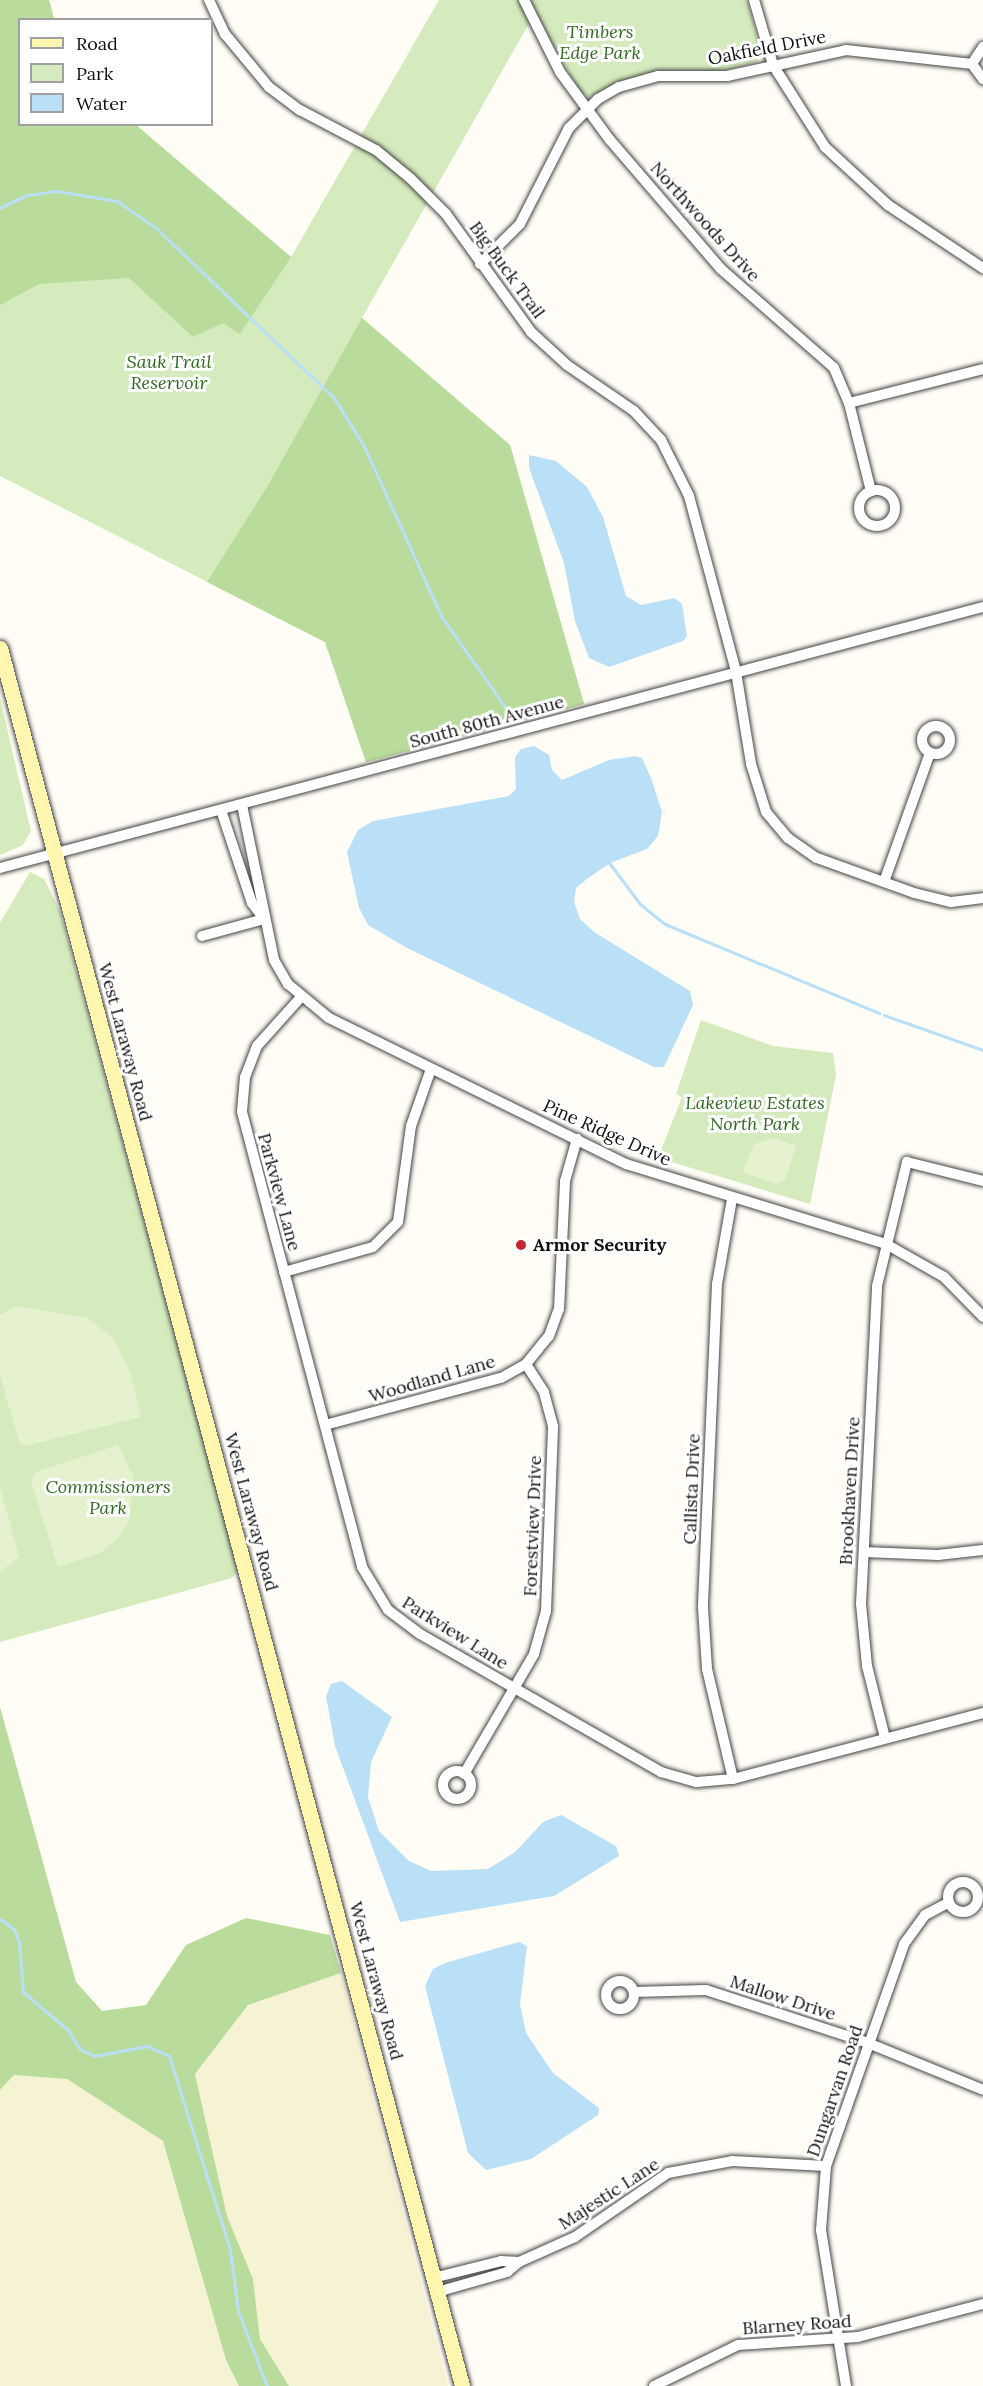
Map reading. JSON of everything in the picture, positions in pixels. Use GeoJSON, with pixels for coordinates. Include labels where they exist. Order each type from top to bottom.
{"type":"FeatureCollection","features":[{"type":"Feature","properties":{"kind":"main road","name":"West Laraway Road"},"geometry":{"type":"LineString","coordinates":[[0,648],[462,2386]]}},
{"type":"Feature","properties":{"kind":"street","name":"Big Buck Trail"},"geometry":{"type":"LineString","coordinates":[[209,0],[225,34],[269,87],[300,110],[376,150],[411,179],[446,214],[531,332],[579,374],[634,411],[661,440],[689,496],[736,672],[752,764],[766,812],[788,838],[817,858],[936,900],[983,898]]}},
{"type":"Feature","properties":{"kind":"street","name":"Northwoods Drive"},"geometry":{"type":"LineString","coordinates":[[524,0],[560,72],[586,110],[721,269],[826,359],[849,403],[871,491]]}},
{"type":"Feature","properties":{"kind":"street"},"geometry":{"type":"LineString","coordinates":[[754,0],[773,64],[800,114],[838,162],[888,204],[983,268]]}},
{"type":"Feature","properties":{"kind":"street"},"geometry":{"type":"LineString","coordinates":[[983,47],[972,64],[983,79]]}},
{"type":"Feature","properties":{"kind":"street","name":"Oakfield Drive"},"geometry":{"type":"LineString","coordinates":[[480,264],[520,224],[560,141],[586,110],[611,91],[644,78],[727,76],[773,64],[854,50],[972,64]]}},
{"type":"Feature","properties":{"kind":"street"},"geometry":{"type":"LineString","coordinates":[[849,403],[983,369]]}},
{"type":"Feature","properties":{"kind":"street","name":"South 80th Avenue"},"geometry":{"type":"LineString","coordinates":[[0,868],[983,607]]}},
{"type":"Feature","properties":{"kind":"street"},"geometry":{"type":"LineString","coordinates":[[884,882],[930,753]]}},
{"type":"Feature","properties":{"kind":"street","name":"Pine Ridge Drive"},"geometry":{"type":"LineString","coordinates":[[242,805],[274,960],[301,997],[329,1018],[626,1164],[732,1199],[886,1244],[944,1277],[983,1317]]}},
{"type":"Feature","properties":{"kind":"street","name":"Pine Ridge Drive"},"geometry":{"type":"LineString","coordinates":[[221,810],[252,903],[264,919]]}},
{"type":"Feature","properties":{"kind":"street"},"geometry":{"type":"LineString","coordinates":[[202,936],[264,919]]}},
{"type":"Feature","properties":{"kind":"street","name":"Parkview Lane"},"geometry":{"type":"LineString","coordinates":[[301,997],[257,1046],[243,1088],[244,1126],[362,1566],[379,1600],[414,1630],[660,1772],[697,1782],[733,1779],[983,1713]]}},
{"type":"Feature","properties":{"kind":"street"},"geometry":{"type":"LineString","coordinates":[[284,1272],[373,1247],[398,1222],[411,1126],[431,1069]]}},
{"type":"Feature","properties":{"kind":"street","name":"Woodland Lane"},"geometry":{"type":"LineString","coordinates":[[325,1425],[501,1378],[526,1365],[549,1336],[559,1309],[565,1181],[577,1139]]}},
{"type":"Feature","properties":{"kind":"street","name":"Brookhaven Drive"},"geometry":{"type":"LineString","coordinates":[[885,1738],[863,1645],[864,1552],[877,1286],[907,1162],[983,1181]]}},
{"type":"Feature","properties":{"kind":"street","name":"Callista Drive"},"geometry":{"type":"LineString","coordinates":[[732,1199],[717,1284],[703,1608],[708,1675],[733,1779]]}},
{"type":"Feature","properties":{"kind":"street","name":"Forestview Drive"},"geometry":{"type":"LineString","coordinates":[[464,1774],[534,1654],[546,1611],[552,1436],[544,1392],[526,1365]]}},
{"type":"Feature","properties":{"kind":"street"},"geometry":{"type":"LineString","coordinates":[[864,1552],[938,1555],[983,1550]]}},
{"type":"Feature","properties":{"kind":"street","name":"Dungarvan Road"},"geometry":{"type":"LineString","coordinates":[[846,2386],[821,2230],[826,2166],[868,2043],[910,1932],[925,1914],[949,1902]]}},
{"type":"Feature","properties":{"kind":"street","name":"Mallow Drive"},"geometry":{"type":"LineString","coordinates":[[634,1992],[706,1990],[868,2043],[983,2090]]}},
{"type":"Feature","properties":{"kind":"street","name":"Majestic Lane"},"geometry":{"type":"LineString","coordinates":[[435,2285],[507,2272],[519,2262],[575,2237],[668,2173],[732,2161],[826,2166]]}},
{"type":"Feature","properties":{"kind":"street","name":"Blarney Road"},"geometry":{"type":"LineString","coordinates":[[654,2386],[738,2344],[837,2340],[983,2304]]}},
{"type":"Feature","properties":{"kind":"shaded area"},"geometry":{"type":"Polygon","coordinates":[[[341,1973],[448,2386],[289,2386],[260,2339],[253,2279],[227,2216],[195,2074],[248,2005],[341,1973]]]}},
{"type":"Feature","properties":{"kind":"shaded area"},"geometry":{"type":"Polygon","coordinates":[[[14,2075],[67,2079],[163,2141],[226,2360],[239,2386],[0,2386],[0,2090],[14,2075]]]}},
{"type":"Feature","properties":{"kind":"green space","name":"Sauk Trail Reservoir"},"geometry":{"type":"Polygon","coordinates":[[[0,0],[49,0],[54,18],[18,18],[18,126],[137,126],[291,257],[439,0],[747,0],[761,50],[757,62],[721,71],[651,72],[589,97],[579,91],[535,13],[362,318],[510,445],[584,704],[366,762],[325,642],[0,476],[0,0]]]}},
{"type":"Feature","properties":{"kind":"green space"},"geometry":{"type":"Polygon","coordinates":[[[0,0],[49,0],[54,18],[18,18],[18,126],[137,126],[291,257],[240,334],[223,323],[193,337],[129,278],[39,284],[0,305],[0,0]]]}},
{"type":"Feature","properties":{"kind":"green space"},"geometry":{"type":"Polygon","coordinates":[[[362,318],[510,445],[584,704],[366,762],[325,642],[207,582],[267,487],[362,318]]]}},
{"type":"Feature","properties":{"kind":"green space"},"geometry":{"type":"Polygon","coordinates":[[[0,698],[31,831],[23,845],[0,855],[0,698]]]}},
{"type":"Feature","properties":{"kind":"green space","name":"Commissioners Park"},"geometry":{"type":"Polygon","coordinates":[[[30,872],[44,879],[60,911],[238,1570],[232,1578],[0,1642],[0,923],[30,872]]]}},
{"type":"Feature","properties":{"kind":"green space","name":"Lakeview Estates North Park"},"geometry":{"type":"Polygon","coordinates":[[[701,1020],[773,1046],[833,1053],[836,1075],[810,1204],[658,1158],[682,1097],[676,1094],[701,1020]]]}},
{"type":"Feature","properties":{"kind":"green space"},"geometry":{"type":"Polygon","coordinates":[[[774,1138],[796,1146],[785,1181],[776,1184],[743,1172],[754,1144],[774,1138]]]}},
{"type":"Feature","properties":{"kind":"green space"},"geometry":{"type":"Polygon","coordinates":[[[17,1306],[88,1318],[113,1338],[131,1374],[141,1417],[25,1446],[19,1442],[0,1375],[0,1315],[17,1306]]]}},
{"type":"Feature","properties":{"kind":"green space"},"geometry":{"type":"Polygon","coordinates":[[[118,1445],[133,1476],[130,1519],[119,1537],[100,1553],[58,1567],[31,1482],[36,1472],[118,1445]]]}},
{"type":"Feature","properties":{"kind":"green space"},"geometry":{"type":"Polygon","coordinates":[[[0,1487],[19,1557],[0,1572],[0,1487]]]}},
{"type":"Feature","properties":{"kind":"green space"},"geometry":{"type":"Polygon","coordinates":[[[0,1707],[76,1982],[102,2011],[146,2005],[186,1945],[246,1918],[330,1935],[341,1973],[248,2005],[195,2074],[227,2216],[253,2279],[260,2339],[289,2386],[239,2386],[226,2360],[163,2141],[67,2079],[14,2075],[0,2090],[0,1707]]]}},
{"type":"Feature","properties":{"kind":"water"},"geometry":{"type":"Polygon","coordinates":[[[529,455],[556,461],[587,487],[603,517],[626,596],[641,605],[675,598],[682,604],[687,636],[683,641],[609,667],[589,658],[575,621],[564,563],[529,468],[529,455]]]}},
{"type":"Feature","properties":{"kind":"water"},"geometry":{"type":"Polygon","coordinates":[[[534,746],[549,755],[552,770],[562,780],[609,760],[635,756],[642,758],[651,778],[662,812],[658,836],[647,849],[610,863],[587,879],[576,888],[574,902],[580,919],[594,932],[690,991],[693,1005],[664,1067],[654,1067],[407,948],[368,925],[359,908],[347,852],[358,830],[373,821],[509,796],[516,789],[515,757],[521,749],[534,746]]]}},
{"type":"Feature","properties":{"kind":"water"},"geometry":{"type":"Polygon","coordinates":[[[342,1681],[392,1717],[371,1762],[368,1797],[379,1831],[409,1861],[431,1871],[488,1869],[515,1852],[543,1822],[561,1815],[616,1846],[619,1856],[554,1896],[400,1922],[335,1746],[326,1696],[331,1684],[342,1681]]]}},
{"type":"Feature","properties":{"kind":"water"},"geometry":{"type":"Polygon","coordinates":[[[519,1942],[527,1946],[520,2004],[526,2033],[553,2073],[599,2108],[598,2115],[531,2159],[486,2170],[468,2153],[425,1986],[433,1969],[445,1963],[519,1942]]]}},
{"type":"Feature","properties":{"kind":"waterway"},"geometry":{"type":"LineString","coordinates":[[0,208],[27,195],[57,191],[117,201],[156,228],[334,398],[364,446],[441,616],[515,721]]}},
{"type":"Feature","properties":{"kind":"waterway"},"geometry":{"type":"LineString","coordinates":[[607,860],[640,904],[665,924],[879,1013]]}},
{"type":"Feature","properties":{"kind":"waterway"},"geometry":{"type":"LineString","coordinates":[[884,1015],[983,1050]]}},
{"type":"Feature","properties":{"kind":"waterway"},"geometry":{"type":"LineString","coordinates":[[0,1919],[14,1929],[19,1942],[23,1992],[68,2030],[80,2049],[94,2056],[147,2046],[169,2056],[230,2250],[238,2311],[267,2386]]}},
{"type":"Feature","properties":{"kind":"place","name":"Armor Security"},"geometry":{"type":"Point","coordinates":[521,1245]}},
{"type":"Feature","properties":{"kind":"park label","name":"Timbers Edge Park"},"geometry":{"type":"Point","coordinates":[600,43]}}]}
